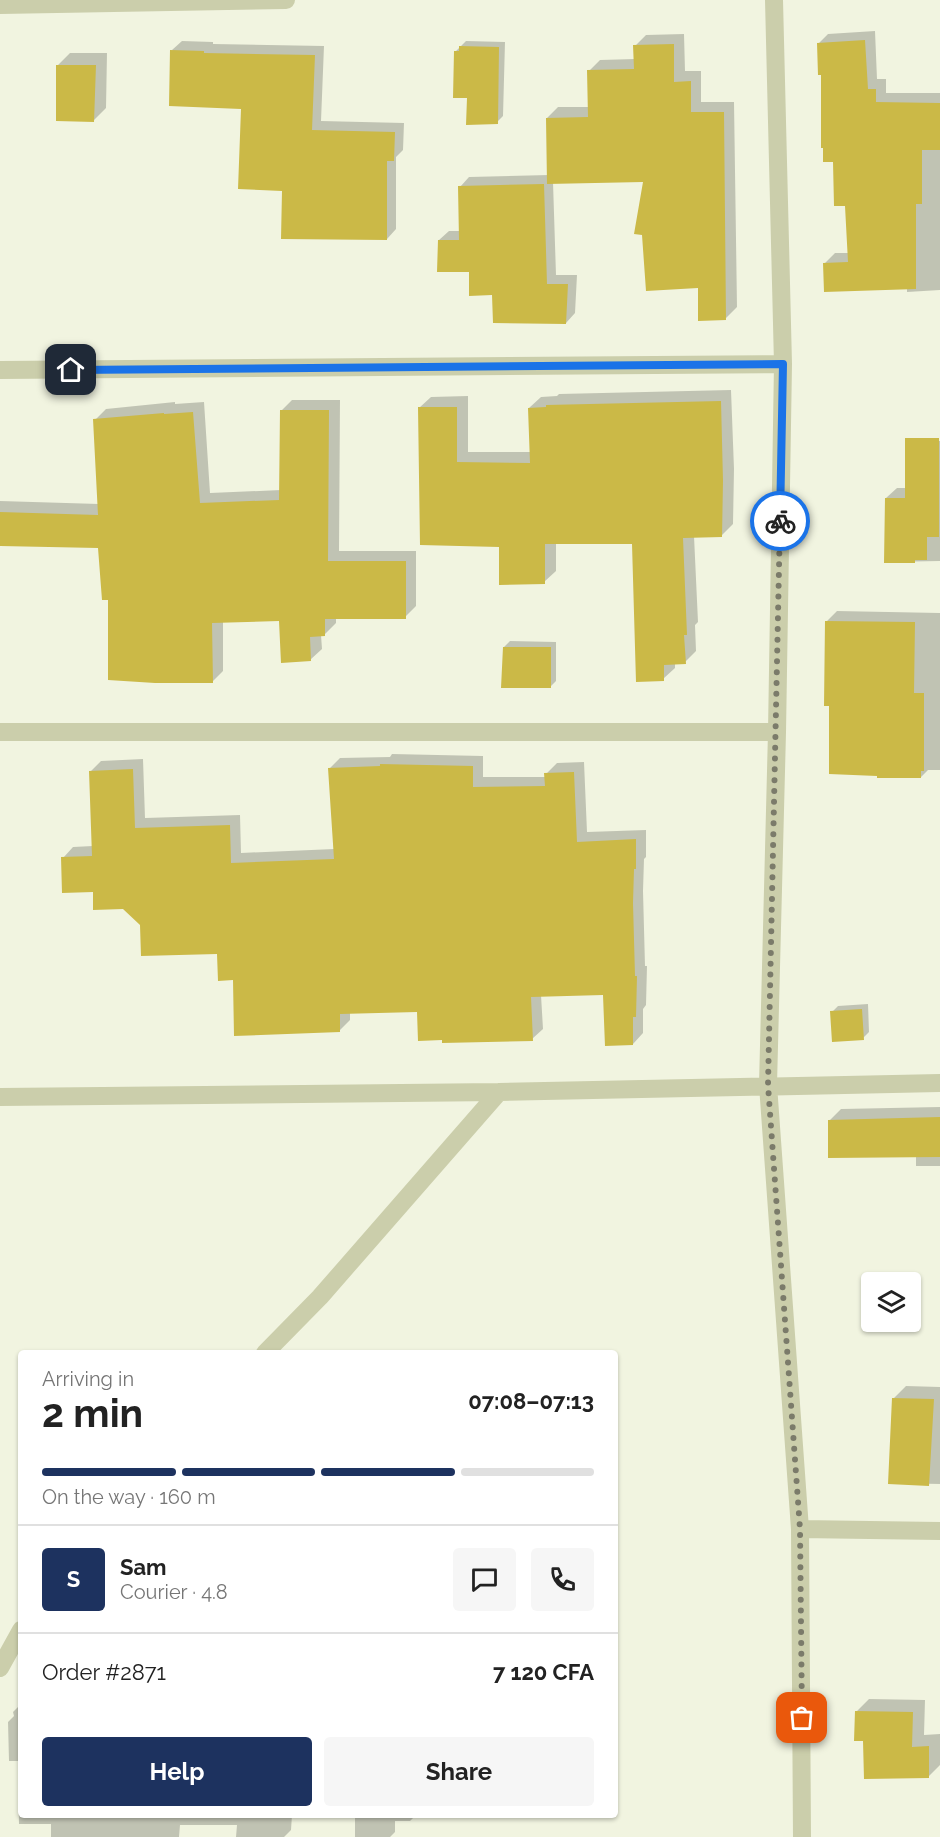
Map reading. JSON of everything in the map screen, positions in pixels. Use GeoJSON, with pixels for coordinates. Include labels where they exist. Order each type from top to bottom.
{"type":"FeatureCollection","features":[{"type":"Feature","properties":{"kind":"street"},"geometry":{"type":"LineString","coordinates":[[0,5],[286,0]]}},
{"type":"Feature","properties":{"kind":"street"},"geometry":{"type":"LineString","coordinates":[[774,0],[783,364],[768,1085],[800,1529],[802,1837]]}},
{"type":"Feature","properties":{"kind":"street"},"geometry":{"type":"LineString","coordinates":[[0,370],[783,364]]}},
{"type":"Feature","properties":{"kind":"street"},"geometry":{"type":"LineString","coordinates":[[0,732],[777,732]]}},
{"type":"Feature","properties":{"kind":"street"},"geometry":{"type":"LineString","coordinates":[[0,1097],[499,1092],[940,1083]]}},
{"type":"Feature","properties":{"kind":"street"},"geometry":{"type":"LineString","coordinates":[[268,1350],[320,1298],[499,1092]]}},
{"type":"Feature","properties":{"kind":"street"},"geometry":{"type":"LineString","coordinates":[[800,1529],[940,1531]]}},
{"type":"Feature","properties":{"kind":"street"},"geometry":{"type":"LineString","coordinates":[[0,1668],[18,1635]]}},
{"type":"Feature","properties":{"kind":"building"},"geometry":{"type":"Polygon","coordinates":[[[865,40],[868,89],[876,89],[876,102],[940,103],[940,150],[922,150],[922,204],[916,204],[916,289],[824,292],[823,263],[848,262],[845,206],[834,206],[833,162],[823,162],[823,148],[821,148],[821,75],[818,75],[817,43],[865,40]]]}},
{"type":"Feature","properties":{"kind":"building"},"geometry":{"type":"Polygon","coordinates":[[[674,44],[674,82],[691,81],[691,112],[724,112],[726,320],[698,321],[698,288],[646,291],[642,235],[634,234],[643,182],[547,184],[546,118],[588,117],[587,70],[634,69],[633,45],[674,44]]]}},
{"type":"Feature","properties":{"kind":"building"},"geometry":{"type":"Polygon","coordinates":[[[459,46],[499,47],[498,124],[466,125],[467,98],[453,98],[454,51],[459,51],[459,46]]]}},
{"type":"Feature","properties":{"kind":"building"},"geometry":{"type":"Polygon","coordinates":[[[170,50],[204,51],[204,53],[315,55],[312,130],[395,132],[394,161],[387,161],[387,240],[281,239],[282,191],[238,189],[241,109],[169,106],[170,50]]]}},
{"type":"Feature","properties":{"kind":"building"},"geometry":{"type":"Polygon","coordinates":[[[56,65],[96,65],[94,122],[56,121],[56,65]]]}},
{"type":"Feature","properties":{"kind":"building"},"geometry":{"type":"Polygon","coordinates":[[[544,184],[547,284],[568,284],[566,324],[493,323],[492,295],[469,296],[469,272],[437,272],[438,240],[459,240],[458,186],[544,184]]]}},
{"type":"Feature","properties":{"kind":"building"},"geometry":{"type":"Polygon","coordinates":[[[721,401],[722,537],[683,538],[686,664],[664,665],[664,681],[636,682],[632,544],[545,544],[545,584],[499,585],[499,547],[420,545],[418,407],[457,407],[457,462],[530,463],[528,408],[546,407],[546,405],[721,401]]]}},
{"type":"Feature","properties":{"kind":"building"},"geometry":{"type":"Polygon","coordinates":[[[280,410],[329,410],[328,561],[406,561],[406,619],[325,619],[325,636],[310,637],[311,661],[281,663],[279,621],[212,623],[213,683],[108,680],[108,600],[102,600],[98,548],[0,546],[0,512],[98,515],[93,419],[164,413],[193,412],[200,503],[279,500],[280,410]]]}},
{"type":"Feature","properties":{"kind":"building"},"geometry":{"type":"Polygon","coordinates":[[[905,438],[939,438],[939,537],[927,537],[927,560],[915,560],[915,563],[884,563],[885,498],[905,498],[905,438]]]}},
{"type":"Feature","properties":{"kind":"building"},"geometry":{"type":"Polygon","coordinates":[[[825,621],[915,622],[914,693],[924,693],[924,771],[921,771],[921,778],[877,778],[877,776],[829,774],[829,706],[824,706],[825,621]]]}},
{"type":"Feature","properties":{"kind":"building"},"geometry":{"type":"Polygon","coordinates":[[[503,647],[551,647],[551,688],[501,688],[503,647]]]}},
{"type":"Feature","properties":{"kind":"building"},"geometry":{"type":"Polygon","coordinates":[[[380,764],[473,766],[473,787],[545,786],[544,773],[574,772],[577,842],[636,839],[633,903],[635,976],[637,976],[633,1045],[605,1046],[603,995],[531,997],[533,1041],[442,1043],[442,1040],[418,1041],[417,1012],[340,1014],[340,1032],[234,1036],[233,980],[218,981],[217,954],[141,956],[140,925],[123,909],[93,910],[93,892],[62,893],[61,857],[92,856],[89,771],[133,769],[135,828],[230,825],[231,863],[334,859],[328,768],[380,766],[380,764]]]}},
{"type":"Feature","properties":{"kind":"building"},"geometry":{"type":"Polygon","coordinates":[[[862,1009],[864,1040],[832,1042],[830,1011],[862,1009]]]}},
{"type":"Feature","properties":{"kind":"building"},"geometry":{"type":"Polygon","coordinates":[[[940,1117],[940,1157],[828,1158],[828,1120],[940,1117]]]}},
{"type":"Feature","properties":{"kind":"building"},"geometry":{"type":"Polygon","coordinates":[[[892,1398],[934,1399],[929,1486],[888,1484],[892,1398]]]}},
{"type":"Feature","properties":{"kind":"building"},"geometry":{"type":"Polygon","coordinates":[[[855,1711],[913,1712],[912,1747],[929,1746],[929,1778],[864,1779],[863,1741],[854,1741],[855,1711]]]}},
{"type":"Feature","properties":{"kind":"way so far"},"geometry":{"type":"LineString","coordinates":[[780,521],[768,1085],[800,1529],[802,1718]]}},
{"type":"Feature","properties":{"kind":"route"},"geometry":{"type":"LineString","coordinates":[[71,370],[783,364],[780,521]]}}]}
